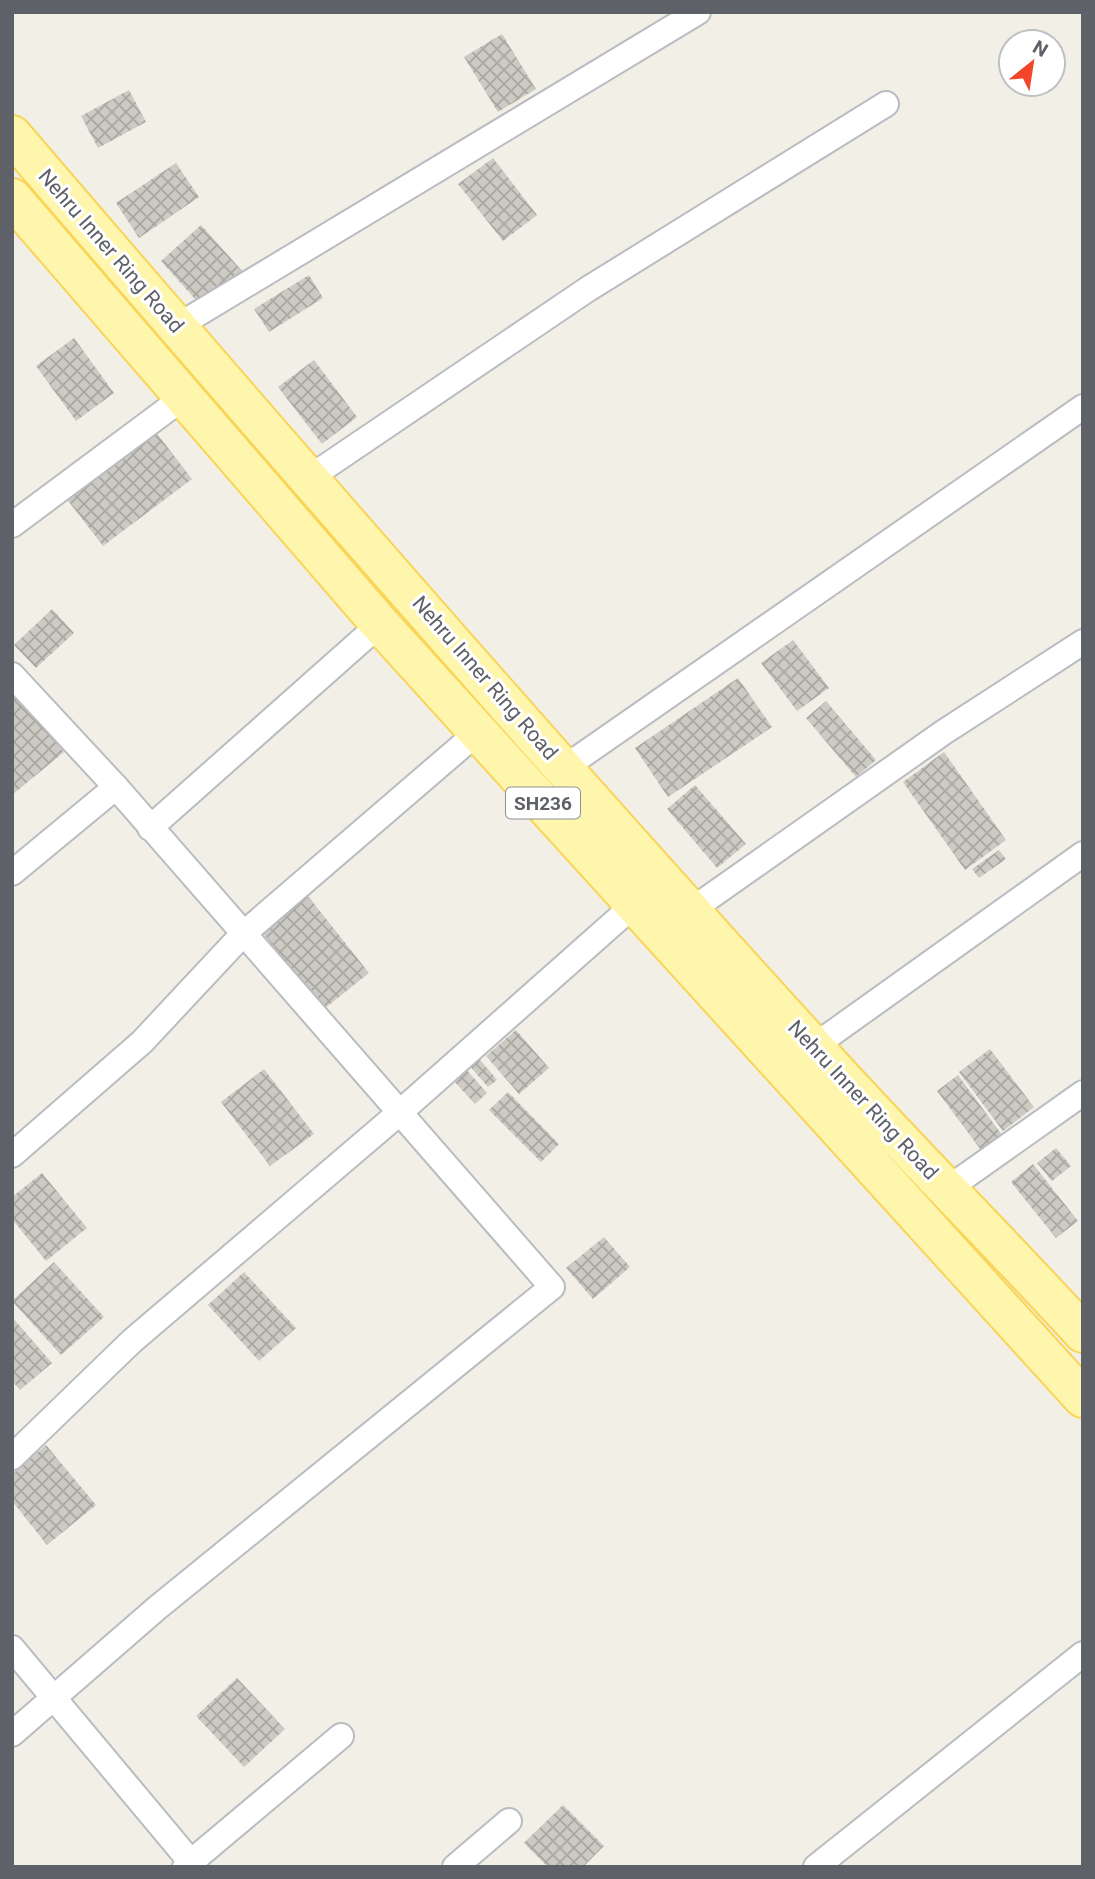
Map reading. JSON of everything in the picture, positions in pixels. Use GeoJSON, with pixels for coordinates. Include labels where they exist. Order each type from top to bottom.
{"type":"FeatureCollection","features":[{"type":"Feature","properties":{"kind":"main road","name":"Nehru Inner Ring Road"},"geometry":{"type":"LineString","coordinates":[[12,135],[176,327],[690,911],[946,1190],[1083,1333]]}},
{"type":"Feature","properties":{"kind":"main road","name":"SH236"},"geometry":{"type":"LineString","coordinates":[[12,198],[380,624],[1083,1398]]}},
{"type":"Feature","properties":{"kind":"street"},"geometry":{"type":"LineString","coordinates":[[176,327],[698,12]]}},
{"type":"Feature","properties":{"kind":"street"},"geometry":{"type":"LineString","coordinates":[[309,478],[588,289],[886,104]]}},
{"type":"Feature","properties":{"kind":"street"},"geometry":{"type":"LineString","coordinates":[[12,525],[184,397]]}},
{"type":"Feature","properties":{"kind":"street"},"geometry":{"type":"LineString","coordinates":[[564,768],[1083,407]]}},
{"type":"Feature","properties":{"kind":"street"},"geometry":{"type":"LineString","coordinates":[[150,828],[380,624]]}},
{"type":"Feature","properties":{"kind":"street"},"geometry":{"type":"LineString","coordinates":[[690,911],[944,732],[1083,642]]}},
{"type":"Feature","properties":{"kind":"street"},"geometry":{"type":"LineString","coordinates":[[12,674],[117,787],[398,1114],[552,1287],[52,1696],[12,1734]]}},
{"type":"Feature","properties":{"kind":"street"},"geometry":{"type":"LineString","coordinates":[[12,1155],[142,1042],[242,934],[478,732]]}},
{"type":"Feature","properties":{"kind":"street"},"geometry":{"type":"LineString","coordinates":[[12,873],[117,787]]}},
{"type":"Feature","properties":{"kind":"street"},"geometry":{"type":"LineString","coordinates":[[813,1047],[1083,854]]}},
{"type":"Feature","properties":{"kind":"street"},"geometry":{"type":"LineString","coordinates":[[12,1457],[132,1341],[398,1114],[635,904]]}},
{"type":"Feature","properties":{"kind":"street"},"geometry":{"type":"LineString","coordinates":[[946,1190],[1083,1093]]}},
{"type":"Feature","properties":{"kind":"street"},"geometry":{"type":"LineString","coordinates":[[12,1648],[190,1865],[341,1737]]}},
{"type":"Feature","properties":{"kind":"street"},"geometry":{"type":"LineString","coordinates":[[816,1867],[1083,1654]]}},
{"type":"Feature","properties":{"kind":"street"},"geometry":{"type":"LineString","coordinates":[[455,1867],[509,1821]]}},
{"type":"Feature","properties":{"kind":"building"},"geometry":{"type":"Polygon","coordinates":[[[502,34],[536,89],[498,112],[464,57],[502,34]]]}},
{"type":"Feature","properties":{"kind":"building"},"geometry":{"type":"Polygon","coordinates":[[[129,90],[146,122],[98,148],[81,116],[129,90]]]}},
{"type":"Feature","properties":{"kind":"building"},"geometry":{"type":"Polygon","coordinates":[[[493,158],[537,215],[503,241],[458,184],[493,158]]]}},
{"type":"Feature","properties":{"kind":"building"},"geometry":{"type":"Polygon","coordinates":[[[176,163],[199,197],[139,238],[116,203],[176,163]]]}},
{"type":"Feature","properties":{"kind":"building"},"geometry":{"type":"Polygon","coordinates":[[[201,225],[244,273],[204,309],[161,261],[201,225]]]}},
{"type":"Feature","properties":{"kind":"building"},"geometry":{"type":"Polygon","coordinates":[[[309,275],[323,298],[269,332],[254,309],[309,275]]]}},
{"type":"Feature","properties":{"kind":"building"},"geometry":{"type":"Polygon","coordinates":[[[74,338],[114,393],[76,421],[36,366],[74,338]]]}},
{"type":"Feature","properties":{"kind":"building"},"geometry":{"type":"Polygon","coordinates":[[[314,360],[357,417],[322,444],[278,387],[314,360]]]}},
{"type":"Feature","properties":{"kind":"building"},"geometry":{"type":"Polygon","coordinates":[[[155,431],[192,479],[103,546],[66,498],[155,431]]]}},
{"type":"Feature","properties":{"kind":"building"},"geometry":{"type":"Polygon","coordinates":[[[52,609],[74,633],[36,668],[14,645],[52,609]]]}},
{"type":"Feature","properties":{"kind":"building"},"geometry":{"type":"Polygon","coordinates":[[[793,640],[829,688],[797,711],[761,663],[793,640]]]}},
{"type":"Feature","properties":{"kind":"building"},"geometry":{"type":"Polygon","coordinates":[[[738,678],[772,727],[668,797],[635,748],[738,678]]]}},
{"type":"Feature","properties":{"kind":"building"},"geometry":{"type":"Polygon","coordinates":[[[12,690],[64,752],[12,795],[12,690]]]}},
{"type":"Feature","properties":{"kind":"building"},"geometry":{"type":"Polygon","coordinates":[[[826,701],[876,760],[856,777],[806,718],[826,701]]]}},
{"type":"Feature","properties":{"kind":"building"},"geometry":{"type":"Polygon","coordinates":[[[944,752],[1006,840],[965,870],[903,782],[944,752]]]}},
{"type":"Feature","properties":{"kind":"building"},"geometry":{"type":"Polygon","coordinates":[[[695,785],[746,844],[717,868],[667,809],[695,785]]]}},
{"type":"Feature","properties":{"kind":"building"},"geometry":{"type":"Polygon","coordinates":[[[999,850],[1006,859],[979,878],[972,869],[999,850]]]}},
{"type":"Feature","properties":{"kind":"building"},"geometry":{"type":"Polygon","coordinates":[[[304,891],[369,973],[324,1009],[258,927],[304,891]]]}},
{"type":"Feature","properties":{"kind":"building"},"geometry":{"type":"Polygon","coordinates":[[[516,1030],[549,1068],[519,1094],[486,1056],[516,1030]]]}},
{"type":"Feature","properties":{"kind":"building"},"geometry":{"type":"Polygon","coordinates":[[[990,1049],[1034,1107],[1003,1131],[959,1072],[990,1049]]]}},
{"type":"Feature","properties":{"kind":"building"},"geometry":{"type":"Polygon","coordinates":[[[476,1055],[497,1080],[488,1087],[467,1063],[476,1055]]]}},
{"type":"Feature","properties":{"kind":"building"},"geometry":{"type":"Polygon","coordinates":[[[465,1068],[487,1093],[475,1104],[452,1079],[465,1068]]]}},
{"type":"Feature","properties":{"kind":"building"},"geometry":{"type":"Polygon","coordinates":[[[264,1069],[314,1134],[270,1166],[221,1102],[264,1069]]]}},
{"type":"Feature","properties":{"kind":"building"},"geometry":{"type":"Polygon","coordinates":[[[958,1075],[1002,1135],[981,1150],[937,1091],[958,1075]]]}},
{"type":"Feature","properties":{"kind":"building"},"geometry":{"type":"Polygon","coordinates":[[[508,1092],[559,1144],[541,1162],[489,1110],[508,1092]]]}},
{"type":"Feature","properties":{"kind":"building"},"geometry":{"type":"Polygon","coordinates":[[[1056,1148],[1071,1166],[1052,1181],[1037,1163],[1056,1148]]]}},
{"type":"Feature","properties":{"kind":"building"},"geometry":{"type":"Polygon","coordinates":[[[1033,1164],[1078,1221],[1056,1238],[1011,1182],[1033,1164]]]}},
{"type":"Feature","properties":{"kind":"building"},"geometry":{"type":"Polygon","coordinates":[[[42,1173],[87,1228],[46,1261],[12,1219],[12,1197],[42,1173]]]}},
{"type":"Feature","properties":{"kind":"building"},"geometry":{"type":"Polygon","coordinates":[[[604,1237],[630,1267],[593,1299],[566,1268],[604,1237]]]}},
{"type":"Feature","properties":{"kind":"building"},"geometry":{"type":"Polygon","coordinates":[[[54,1262],[104,1317],[61,1355],[12,1301],[54,1262]]]}},
{"type":"Feature","properties":{"kind":"building"},"geometry":{"type":"Polygon","coordinates":[[[244,1272],[296,1328],[259,1361],[208,1305],[244,1272]]]}},
{"type":"Feature","properties":{"kind":"building"},"geometry":{"type":"Polygon","coordinates":[[[12,1317],[52,1363],[20,1390],[12,1381],[12,1317]]]}},
{"type":"Feature","properties":{"kind":"building"},"geometry":{"type":"Polygon","coordinates":[[[46,1445],[96,1505],[47,1545],[12,1501],[12,1474],[46,1445]]]}},
{"type":"Feature","properties":{"kind":"building"},"geometry":{"type":"Polygon","coordinates":[[[237,1678],[285,1729],[244,1767],[196,1716],[237,1678]]]}},
{"type":"Feature","properties":{"kind":"building"},"geometry":{"type":"Polygon","coordinates":[[[563,1805],[604,1846],[583,1867],[548,1867],[524,1843],[563,1805]]]}}]}
